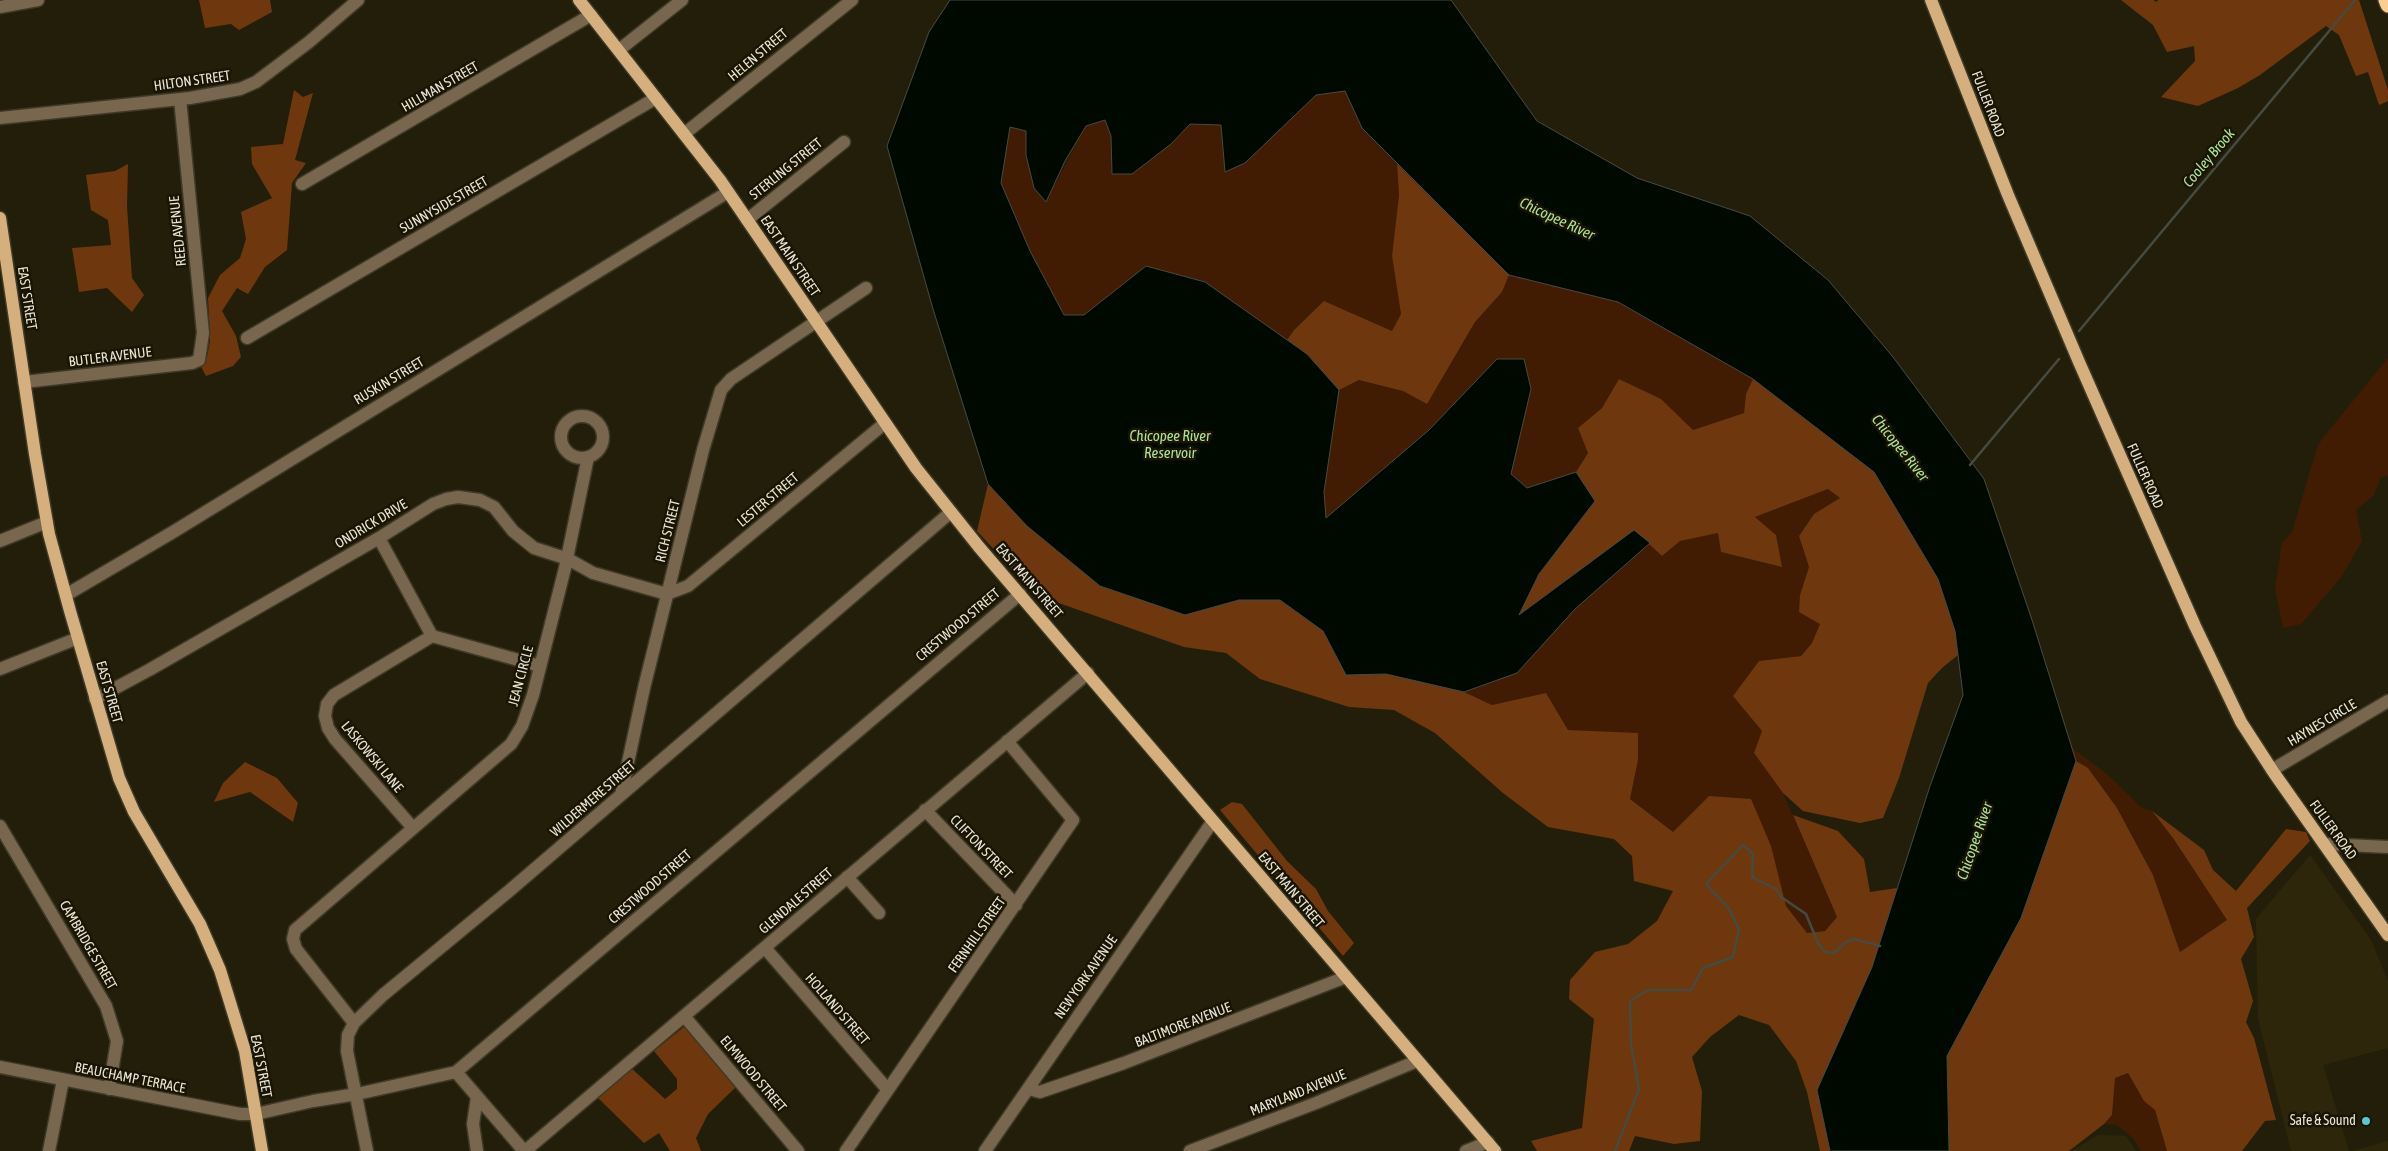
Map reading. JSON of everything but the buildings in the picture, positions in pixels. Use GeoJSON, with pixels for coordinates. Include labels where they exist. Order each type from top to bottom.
{"type":"FeatureCollection","features":[{"type":"Feature","properties":{"kind":"highway"},"geometry":{"type":"LineString","coordinates":[[2386,0],[2388,5]]}},
{"type":"Feature","properties":{"kind":"main road","name":"EAST MAIN STREET"},"geometry":{"type":"LineString","coordinates":[[579,0],[728,192],[916,468],[1020,594],[1491,1147]]}},
{"type":"Feature","properties":{"kind":"main road","name":"FULLER ROAD"},"geometry":{"type":"LineString","coordinates":[[1931,0],[2008,195],[2195,626],[2242,722],[2272,770],[2388,935]]}},
{"type":"Feature","properties":{"kind":"main road","name":"EAST STREET"},"geometry":{"type":"LineString","coordinates":[[0,218],[5,286],[24,382],[47,522],[95,699],[119,778],[130,803],[200,924],[220,970],[245,1051],[262,1151]]}},
{"type":"Feature","properties":{"kind":"street"},"geometry":{"type":"LineString","coordinates":[[0,7],[38,0]]}},
{"type":"Feature","properties":{"kind":"street","name":"HILTON STREET"},"geometry":{"type":"LineString","coordinates":[[0,118],[180,99],[240,89],[256,82],[309,42],[358,0]]}},
{"type":"Feature","properties":{"kind":"street"},"geometry":{"type":"LineString","coordinates":[[619,50],[682,0]]}},
{"type":"Feature","properties":{"kind":"street","name":"HELEN STREET"},"geometry":{"type":"LineString","coordinates":[[684,134],[852,0]]}},
{"type":"Feature","properties":{"kind":"street","name":"HILLMAN STREET"},"geometry":{"type":"LineString","coordinates":[[302,184],[591,15]]}},
{"type":"Feature","properties":{"kind":"street","name":"SUNNYSIDE STREET"},"geometry":{"type":"LineString","coordinates":[[247,338],[656,98]]}},
{"type":"Feature","properties":{"kind":"street","name":"REED AVENUE"},"geometry":{"type":"LineString","coordinates":[[180,99],[203,333],[199,360]]}},
{"type":"Feature","properties":{"kind":"street","name":"STERLING STREET"},"geometry":{"type":"LineString","coordinates":[[747,220],[844,142]]}},
{"type":"Feature","properties":{"kind":"street","name":"RUSKIN STREET"},"geometry":{"type":"LineString","coordinates":[[66,595],[173,532],[728,192]]}},
{"type":"Feature","properties":{"kind":"street","name":"RICH STREET"},"geometry":{"type":"LineString","coordinates":[[621,795],[667,594],[703,450],[721,390],[731,379],[866,288]]}},
{"type":"Feature","properties":{"kind":"street","name":"BUTLER AVENUE"},"geometry":{"type":"LineString","coordinates":[[24,382],[192,363],[199,360]]}},
{"type":"Feature","properties":{"kind":"street","name":"LESTER STREET"},"geometry":{"type":"LineString","coordinates":[[667,594],[688,586],[695,581],[885,423]]}},
{"type":"Feature","properties":{"kind":"street","name":"JEAN CIRCLE"},"geometry":{"type":"LineString","coordinates":[[354,1023],[296,949],[292,939],[302,923],[511,744],[522,726],[533,695],[568,559],[588,457]]}},
{"type":"Feature","properties":{"kind":"street","name":"ONDRICK DRIVE"},"geometry":{"type":"LineString","coordinates":[[95,699],[379,538],[433,504],[458,497],[474,498],[494,507],[510,528],[528,544],[545,553],[568,559],[593,573],[667,594]]}},
{"type":"Feature","properties":{"kind":"street","name":"WILDERMERE STREET"},"geometry":{"type":"LineString","coordinates":[[354,1023],[383,995],[621,795],[952,512]]}},
{"type":"Feature","properties":{"kind":"street"},"geometry":{"type":"LineString","coordinates":[[0,541],[47,522]]}},
{"type":"Feature","properties":{"kind":"street"},"geometry":{"type":"LineString","coordinates":[[379,538],[432,636],[540,666]]}},
{"type":"Feature","properties":{"kind":"street","name":"CRESTWOOD STREET"},"geometry":{"type":"LineString","coordinates":[[256,1114],[456,1072],[1020,594]]}},
{"type":"Feature","properties":{"kind":"street","name":"LASKOWSKI LANE"},"geometry":{"type":"LineString","coordinates":[[413,828],[335,739],[328,728],[325,716],[327,704],[334,695],[432,636]]}},
{"type":"Feature","properties":{"kind":"street"},"geometry":{"type":"LineString","coordinates":[[0,669],[78,638]]}},
{"type":"Feature","properties":{"kind":"street","name":"GLENDALE STREET"},"geometry":{"type":"LineString","coordinates":[[524,1151],[1088,674]]}},
{"type":"Feature","properties":{"kind":"street","name":"HAYNES CIRCLE"},"geometry":{"type":"LineString","coordinates":[[2272,770],[2388,701]]}},
{"type":"Feature","properties":{"kind":"street","name":"FERNHILL STREET"},"geometry":{"type":"LineString","coordinates":[[846,1151],[1016,905],[1072,820],[1007,741]]}},
{"type":"Feature","properties":{"kind":"street","name":"CLIFTON STREET"},"geometry":{"type":"LineString","coordinates":[[925,810],[1016,905]]}},
{"type":"Feature","properties":{"kind":"street","name":"NEW YORK AVENUE"},"geometry":{"type":"LineString","coordinates":[[985,1151],[1213,821]]}},
{"type":"Feature","properties":{"kind":"street","name":"CAMBRIDGE STREET"},"geometry":{"type":"LineString","coordinates":[[0,826],[106,1006],[117,1041],[109,1089]]}},
{"type":"Feature","properties":{"kind":"street"},"geometry":{"type":"LineString","coordinates":[[2324,844],[2388,847]]}},
{"type":"Feature","properties":{"kind":"street"},"geometry":{"type":"LineString","coordinates":[[846,877],[879,913]]}},
{"type":"Feature","properties":{"kind":"street","name":"HOLLAND STREET"},"geometry":{"type":"LineString","coordinates":[[765,948],[888,1090]]}},
{"type":"Feature","properties":{"kind":"street","name":"BALTIMORE AVENUE"},"geometry":{"type":"LineString","coordinates":[[1028,1089],[1040,1092],[1114,1066],[1233,1022],[1346,976]]}},
{"type":"Feature","properties":{"kind":"street","name":"ELMWOOD STREET"},"geometry":{"type":"LineString","coordinates":[[684,1016],[798,1151]]}},
{"type":"Feature","properties":{"kind":"street"},"geometry":{"type":"LineString","coordinates":[[354,1023],[348,1035],[347,1051],[367,1151]]}},
{"type":"Feature","properties":{"kind":"street","name":"MARYLAND AVENUE"},"geometry":{"type":"LineString","coordinates":[[1190,1151],[1316,1103],[1417,1061]]}},
{"type":"Feature","properties":{"kind":"street","name":"BEAUCHAMP TERRACE"},"geometry":{"type":"LineString","coordinates":[[0,1067],[240,1114],[256,1114]]}},
{"type":"Feature","properties":{"kind":"street"},"geometry":{"type":"LineString","coordinates":[[456,1072],[524,1151]]}},
{"type":"Feature","properties":{"kind":"street"},"geometry":{"type":"LineString","coordinates":[[49,1151],[63,1080]]}},
{"type":"Feature","properties":{"kind":"street"},"geometry":{"type":"LineString","coordinates":[[477,1097],[473,1124],[477,1151]]}},
{"type":"Feature","properties":{"kind":"street"},"geometry":{"type":"LineString","coordinates":[[1466,1151],[1491,1147]]}},
{"type":"Feature","properties":{"kind":"shaded area"},"geometry":{"type":"Polygon","coordinates":[[[199,0],[270,0],[272,12],[239,30],[231,24],[205,28],[199,0]]]}},
{"type":"Feature","properties":{"kind":"shaded area"},"geometry":{"type":"Polygon","coordinates":[[[2121,0],[2154,0],[2155,2],[2159,0],[2359,0],[2388,90],[2388,101],[2379,105],[2368,72],[2356,76],[2339,35],[2326,26],[2260,75],[2238,88],[2198,106],[2161,97],[2195,61],[2194,46],[2167,52],[2153,25],[2121,0]]]}},
{"type":"Feature","properties":{"kind":"shaded area"},"geometry":{"type":"Polygon","coordinates":[[[294,90],[303,97],[313,93],[295,160],[306,163],[292,183],[287,250],[265,267],[248,294],[237,288],[222,311],[236,336],[241,357],[233,366],[206,376],[200,365],[207,357],[210,341],[208,298],[220,275],[240,258],[246,239],[241,212],[272,198],[252,164],[251,147],[283,144],[294,90]]]}},
{"type":"Feature","properties":{"kind":"shaded area"},"geometry":{"type":"Polygon","coordinates":[[[1345,91],[1362,128],[1397,164],[1399,195],[1392,256],[1401,314],[1392,331],[1324,301],[1294,330],[1287,340],[1205,282],[1146,266],[1084,315],[1064,315],[1030,251],[1001,183],[1009,127],[1026,131],[1026,155],[1034,187],[1046,202],[1086,126],[1105,120],[1111,136],[1112,174],[1132,174],[1171,144],[1190,124],[1221,125],[1225,172],[1245,163],[1316,95],[1345,91]]]}},
{"type":"Feature","properties":{"kind":"shaded area"},"geometry":{"type":"Polygon","coordinates":[[[128,164],[127,207],[132,278],[144,295],[132,312],[107,288],[79,292],[72,248],[111,245],[108,220],[91,210],[86,175],[115,171],[128,164]]]}},
{"type":"Feature","properties":{"kind":"shaded area"},"geometry":{"type":"Polygon","coordinates":[[[1397,164],[1509,275],[1502,292],[1475,322],[1427,404],[1403,391],[1359,380],[1339,390],[1307,354],[1287,340],[1294,330],[1324,301],[1392,331],[1401,314],[1392,256],[1399,195],[1397,164]]]}},
{"type":"Feature","properties":{"kind":"shaded area"},"geometry":{"type":"Polygon","coordinates":[[[1509,275],[1618,302],[1753,379],[1746,394],[1744,413],[1692,430],[1661,399],[1619,379],[1602,408],[1578,428],[1588,453],[1576,472],[1527,488],[1511,474],[1531,389],[1524,359],[1497,359],[1429,430],[1326,519],[1324,492],[1339,390],[1359,380],[1403,391],[1427,403],[1475,322],[1502,292],[1509,275]]]}},
{"type":"Feature","properties":{"kind":"shaded area"},"geometry":{"type":"Polygon","coordinates":[[[2388,358],[2388,476],[2381,477],[2374,495],[2356,510],[2362,541],[2342,576],[2301,624],[2283,628],[2275,588],[2282,543],[2292,532],[2317,448],[2322,439],[2388,358]]]}},
{"type":"Feature","properties":{"kind":"shaded area"},"geometry":{"type":"Polygon","coordinates":[[[1619,379],[1661,399],[1693,430],[1744,413],[1746,394],[1753,379],[1874,472],[1938,579],[1955,631],[1958,655],[1928,683],[1899,778],[1883,818],[1860,823],[1803,811],[1783,793],[1754,753],[1762,731],[1733,696],[1759,661],[1801,656],[1812,643],[1820,624],[1799,612],[1800,595],[1809,567],[1799,536],[1814,514],[1840,498],[1828,489],[1755,517],[1776,535],[1782,567],[1721,552],[1718,533],[1680,541],[1662,556],[1634,530],[1518,616],[1539,574],[1595,501],[1576,472],[1588,453],[1578,428],[1602,408],[1619,379]]]}},
{"type":"Feature","properties":{"kind":"shaded area"},"geometry":{"type":"Polygon","coordinates":[[[988,484],[1027,526],[1100,586],[1185,615],[1239,600],[1280,600],[1323,631],[1346,675],[1386,674],[1464,692],[1492,705],[1546,693],[1568,730],[1638,733],[1638,760],[1630,799],[1673,832],[1709,796],[1751,799],[1771,846],[1786,906],[1807,933],[1825,931],[1837,917],[1793,815],[1838,831],[1864,859],[1870,892],[1897,888],[1872,967],[1817,1090],[1830,1151],[1820,1151],[1807,1092],[1796,1061],[1769,1025],[1739,1015],[1710,1037],[1692,1057],[1702,1091],[1700,1141],[1674,1144],[1635,1136],[1629,1151],[1537,1151],[1531,1141],[1582,1128],[1594,1019],[1569,999],[1570,980],[1595,952],[1628,944],[1657,921],[1673,891],[1634,881],[1632,856],[1614,839],[1548,827],[1503,793],[1435,733],[1394,710],[1349,707],[1260,679],[1226,653],[1184,647],[1036,595],[977,531],[988,484]]]}},
{"type":"Feature","properties":{"kind":"shaded area"},"geometry":{"type":"Polygon","coordinates":[[[1828,489],[1840,498],[1814,514],[1799,536],[1809,567],[1800,595],[1820,624],[1812,643],[1801,656],[1759,661],[1733,696],[1762,731],[1755,753],[1783,793],[1837,917],[1825,931],[1807,933],[1786,906],[1778,876],[1709,796],[1673,832],[1630,799],[1638,760],[1638,734],[1568,730],[1546,693],[1492,705],[1464,692],[1517,673],[1575,609],[1650,543],[1662,556],[1680,541],[1719,532],[1721,552],[1781,567],[1776,535],[1755,517],[1828,489]]]}},
{"type":"Feature","properties":{"kind":"shaded area"},"geometry":{"type":"Polygon","coordinates":[[[2072,748],[2107,774],[2141,807],[2152,811],[2173,838],[2227,920],[2180,953],[2153,875],[2117,808],[2088,768],[2076,761],[2072,748]]]}},
{"type":"Feature","properties":{"kind":"shaded area"},"geometry":{"type":"Polygon","coordinates":[[[2076,761],[2088,768],[2117,808],[2153,875],[2180,952],[2227,920],[2173,838],[2152,811],[2204,850],[2213,870],[2236,891],[2286,829],[2306,832],[2310,841],[2247,908],[2254,937],[2241,959],[2253,1001],[2246,1022],[2254,1038],[2276,1120],[2265,1121],[2242,1151],[2167,1151],[2155,1110],[2144,1101],[2128,1073],[2115,1078],[2112,1115],[2104,1124],[2069,1151],[1949,1151],[1947,1056],[2021,918],[2076,761]]]}},
{"type":"Feature","properties":{"kind":"shaded area"},"geometry":{"type":"Polygon","coordinates":[[[245,762],[277,778],[298,803],[293,822],[250,792],[214,802],[223,783],[245,762]]]}},
{"type":"Feature","properties":{"kind":"shaded area"},"geometry":{"type":"Polygon","coordinates":[[[1232,802],[1242,804],[1287,861],[1316,889],[1328,911],[1354,943],[1343,956],[1220,810],[1232,802]]]}},
{"type":"Feature","properties":{"kind":"shaded area"},"geometry":{"type":"Polygon","coordinates":[[[2310,855],[2371,940],[2388,981],[2388,1048],[2323,1065],[2349,1151],[2291,1151],[2258,1018],[2256,919],[2310,855]]]}},
{"type":"Feature","properties":{"kind":"shaded area"},"geometry":{"type":"Polygon","coordinates":[[[685,1026],[736,1087],[708,1114],[696,1138],[701,1151],[670,1151],[659,1133],[644,1143],[595,1095],[630,1067],[665,1099],[677,1089],[677,1079],[654,1051],[685,1026]]]}},
{"type":"Feature","properties":{"kind":"shaded area"},"geometry":{"type":"Polygon","coordinates":[[[2128,1073],[2144,1101],[2155,1110],[2167,1151],[2141,1151],[2134,1139],[2117,1125],[2104,1124],[2112,1115],[2115,1077],[2128,1073]]]}},
{"type":"Feature","properties":{"kind":"shaded area"},"geometry":{"type":"Polygon","coordinates":[[[2098,1135],[2126,1136],[2136,1151],[2071,1151],[2098,1135]]]}},
{"type":"Feature","properties":{"kind":"shaded area"},"geometry":{"type":"Polygon","coordinates":[[[2388,1141],[2388,1151],[2353,1151],[2388,1141]]]}},
{"type":"Feature","properties":{"kind":"water","name":"Chicopee River Reservoir"},"geometry":{"type":"Polygon","coordinates":[[[950,0],[1451,0],[1537,121],[1637,178],[1750,216],[1828,280],[1893,357],[1984,479],[2032,620],[2076,761],[2021,918],[1947,1056],[1949,1151],[1830,1151],[1817,1090],[1872,967],[1930,786],[1963,695],[1955,631],[1938,579],[1874,472],[1753,379],[1618,302],[1509,275],[1362,128],[1345,91],[1316,95],[1245,163],[1225,172],[1221,125],[1190,124],[1171,144],[1132,174],[1112,174],[1111,136],[1105,120],[1086,126],[1065,161],[1046,202],[1034,188],[1026,155],[1026,131],[1010,127],[1001,183],[1030,251],[1064,315],[1084,315],[1146,266],[1205,282],[1307,354],[1339,390],[1324,492],[1326,518],[1429,430],[1497,359],[1524,359],[1531,389],[1511,474],[1527,488],[1576,472],[1595,501],[1539,574],[1519,615],[1634,530],[1650,543],[1575,609],[1517,673],[1464,692],[1386,674],[1346,675],[1323,631],[1280,600],[1239,600],[1185,615],[1100,586],[1027,526],[988,484],[933,309],[887,146],[929,32],[950,0]]]}},
{"type":"Feature","properties":{"kind":"waterway","name":"Cooley Brook"},"geometry":{"type":"LineString","coordinates":[[2079,331],[2355,0]]}},
{"type":"Feature","properties":{"kind":"waterway","name":"Cooley Brook"},"geometry":{"type":"LineString","coordinates":[[1970,465],[2059,359]]}},
{"type":"Feature","properties":{"kind":"waterway"},"geometry":{"type":"LineString","coordinates":[[1615,1151],[1639,1089],[1631,1044],[1630,1001],[1648,990],[1691,990],[1703,968],[1733,957],[1739,929],[1729,909],[1706,884],[1743,845],[1753,854],[1752,877],[1776,889],[1781,897],[1806,914],[1818,943],[1825,952],[1834,953],[1846,942],[1854,939],[1880,946]]}},
{"type":"Feature","properties":{"kind":"place","name":"Safe & Sound"},"geometry":{"type":"Point","coordinates":[2366,1121]}},
{"type":"Feature","properties":{"kind":"water label","name":"Chicopee River"},"geometry":{"type":"Point","coordinates":[1557,219]}},
{"type":"Feature","properties":{"kind":"water label","name":"Chicopee River"},"geometry":{"type":"Point","coordinates":[1900,448]}},
{"type":"Feature","properties":{"kind":"water label","name":"Chicopee River"},"geometry":{"type":"Point","coordinates":[1975,841]}}]}
